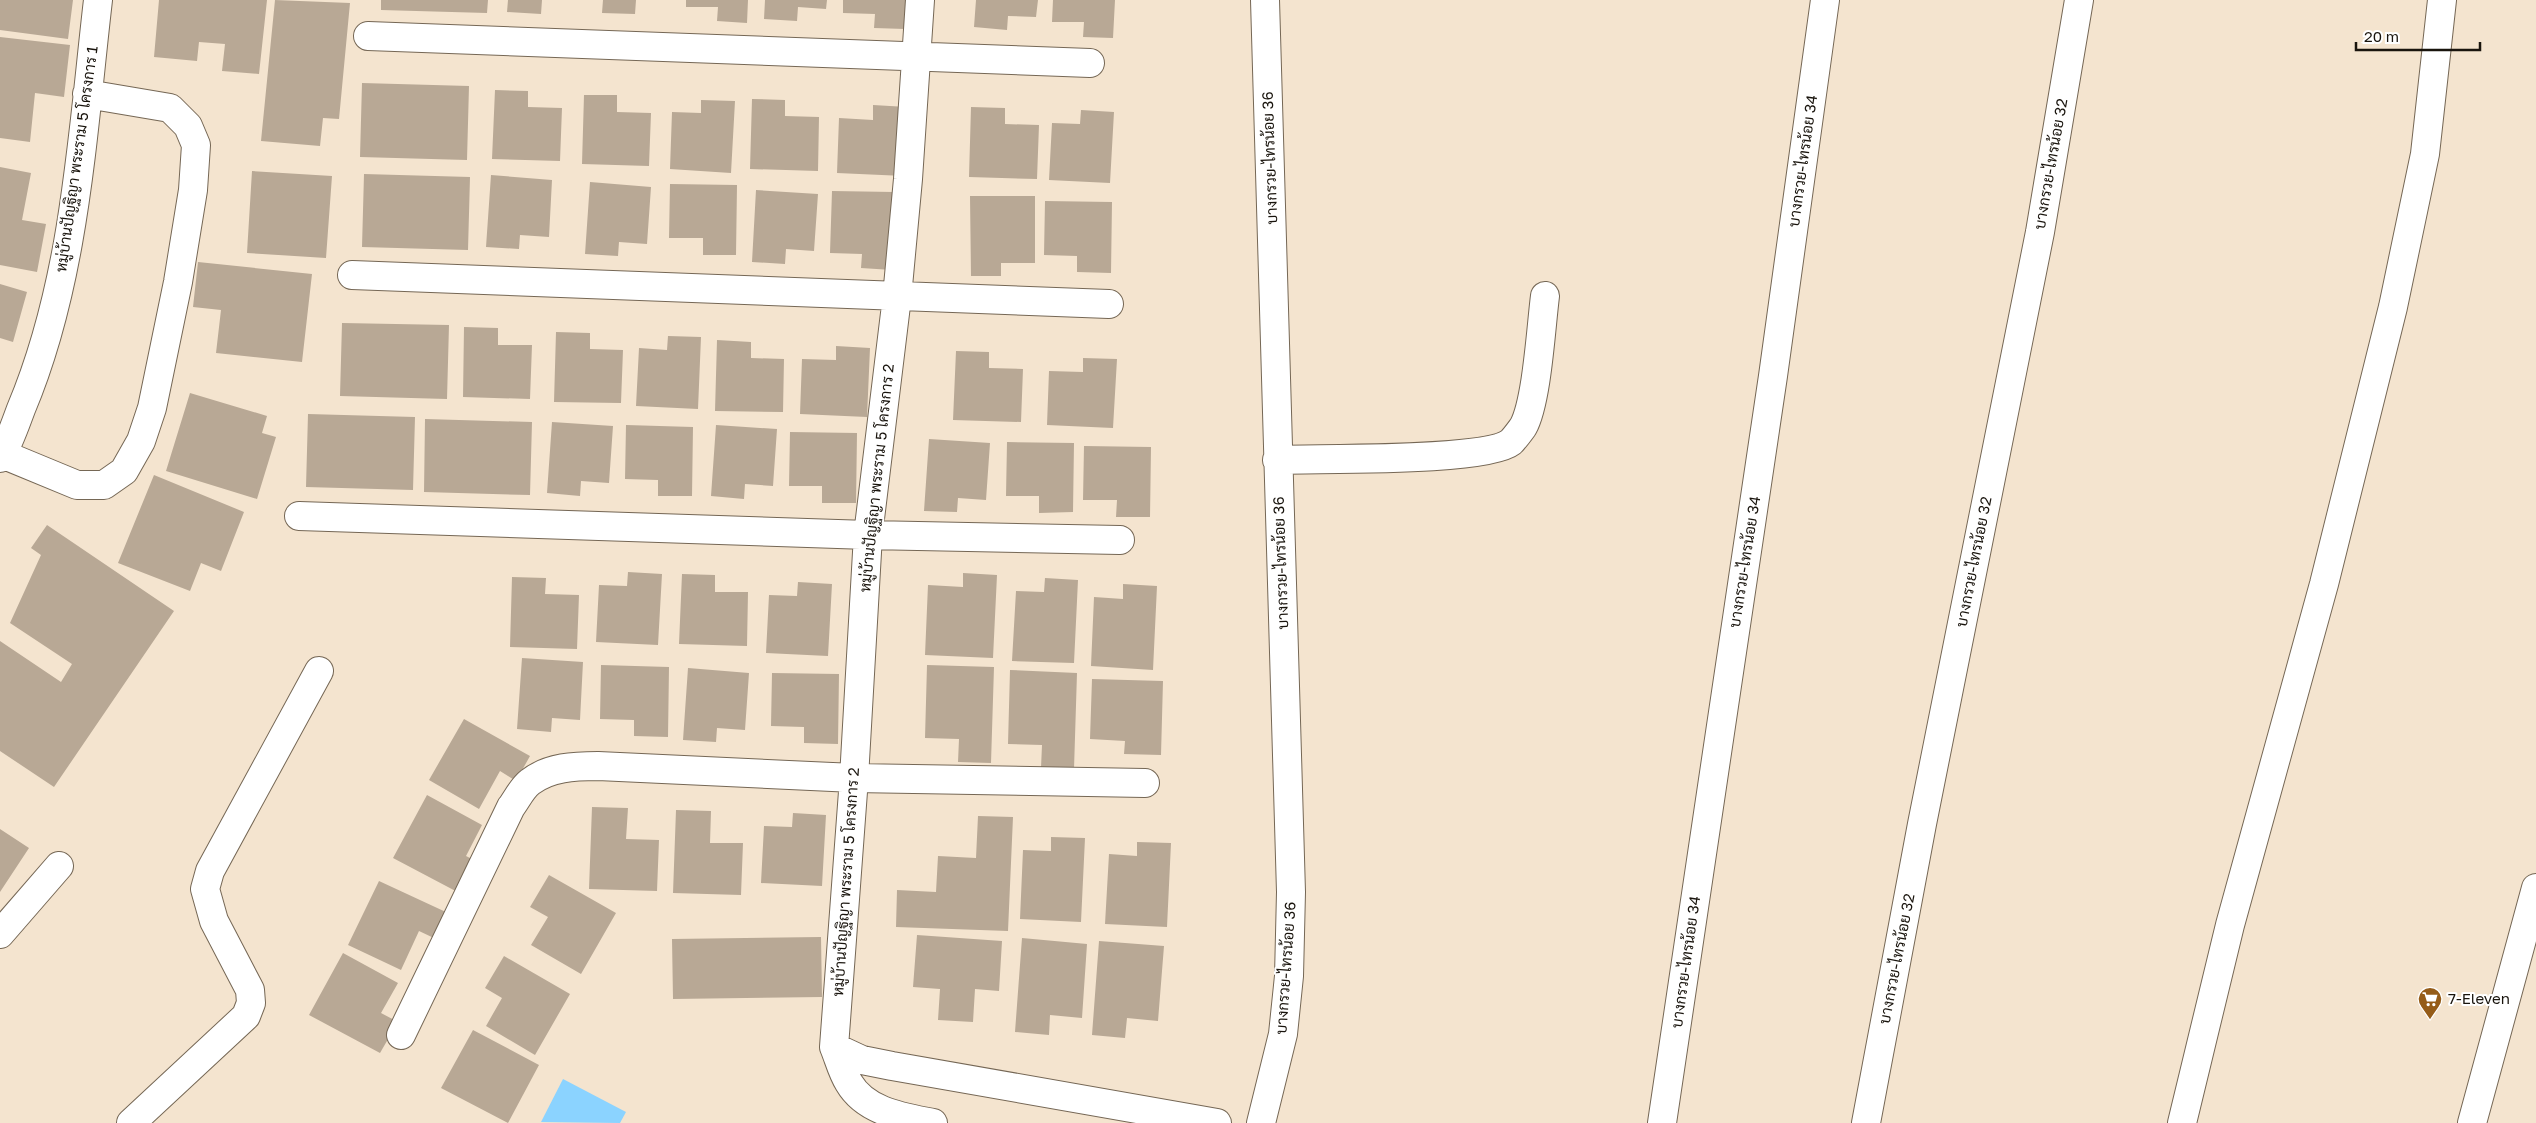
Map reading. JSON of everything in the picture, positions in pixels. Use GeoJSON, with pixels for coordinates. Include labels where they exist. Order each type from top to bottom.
{"type":"FeatureCollection","features":[{"type":"Feature","properties":{"kind":"street","name":"หมู่บ้านปัญฐิญา พระราม 5 โครงการ 1"},"geometry":{"type":"LineString","coordinates":[[1,456],[34,380],[56,300],[72,218],[98,0]]}},
{"type":"Feature","properties":{"kind":"street","name":"หมู่บ้านปัญฐิญา พระราม 5 โครงการ 2"},"geometry":{"type":"LineString","coordinates":[[834,1047],[854,778],[868,535],[897,297],[920,0]]}},
{"type":"Feature","properties":{"kind":"street","name":"บางกรวย-ไทรน้อย 36"},"geometry":{"type":"LineString","coordinates":[[1261,1123],[1283,1034],[1289,976],[1291,892],[1265,0]]}},
{"type":"Feature","properties":{"kind":"street","name":"บางกรวย-ไทรน้อย 34"},"geometry":{"type":"LineString","coordinates":[[1662,1123],[1774,376],[1825,0]]}},
{"type":"Feature","properties":{"kind":"street","name":"บางกรวย-ไทรน้อย 32"},"geometry":{"type":"LineString","coordinates":[[1866,1123],[1924,814],[2040,232],[2079,0]]}},
{"type":"Feature","properties":{"kind":"street"},"geometry":{"type":"LineString","coordinates":[[2182,1123],[2230,925],[2324,584],[2393,307],[2425,154],[2442,0]]}},
{"type":"Feature","properties":{"kind":"street"},"geometry":{"type":"LineString","coordinates":[[368,36],[1090,63]]}},
{"type":"Feature","properties":{"kind":"street"},"geometry":{"type":"LineString","coordinates":[[1,456],[77,486],[104,485],[124,471],[141,441],[152,408],[178,282],[193,190],[196,146],[188,126],[170,108],[87,94]]}},
{"type":"Feature","properties":{"kind":"street"},"geometry":{"type":"LineString","coordinates":[[352,275],[1109,304]]}},
{"type":"Feature","properties":{"kind":"street"},"geometry":{"type":"LineString","coordinates":[[1277,460],[1446,456],[1487,451],[1510,442],[1523,426],[1532,401],[1545,296]]}},
{"type":"Feature","properties":{"kind":"street"},"geometry":{"type":"LineString","coordinates":[[299,516],[868,535],[1120,540]]}},
{"type":"Feature","properties":{"kind":"street"},"geometry":{"type":"LineString","coordinates":[[131,1123],[246,1016],[251,1003],[250,990],[214,921],[205,889],[210,871],[319,671]]}},
{"type":"Feature","properties":{"kind":"street"},"geometry":{"type":"LineString","coordinates":[[401,1035],[511,807],[529,782],[548,772],[569,766],[854,778],[1145,783]]}},
{"type":"Feature","properties":{"kind":"street"},"geometry":{"type":"LineString","coordinates":[[0,934],[59,866]]}},
{"type":"Feature","properties":{"kind":"street"},"geometry":{"type":"LineString","coordinates":[[2472,1123],[2536,888]]}},
{"type":"Feature","properties":{"kind":"street"},"geometry":{"type":"LineString","coordinates":[[834,1047],[849,1084],[869,1104],[901,1117],[933,1123]]}},
{"type":"Feature","properties":{"kind":"street"},"geometry":{"type":"LineString","coordinates":[[834,1047],[862,1060],[877,1063],[1217,1123]]}},
{"type":"Feature","properties":{"kind":"water"},"geometry":{"type":"Polygon","coordinates":[[[563,1079],[626,1112],[620,1123],[541,1122],[563,1079]]]}},
{"type":"Feature","properties":{"kind":"building"},"geometry":{"type":"Polygon","coordinates":[[[0,0],[73,0],[68,39],[0,30],[0,0]]]}},
{"type":"Feature","properties":{"kind":"building"},"geometry":{"type":"Polygon","coordinates":[[[159,0],[267,0],[259,74],[222,71],[225,44],[199,42],[197,61],[154,57],[159,0]]]}},
{"type":"Feature","properties":{"kind":"building"},"geometry":{"type":"Polygon","coordinates":[[[275,0],[350,3],[339,119],[323,118],[320,146],[261,141],[275,0]]]}},
{"type":"Feature","properties":{"kind":"building"},"geometry":{"type":"Polygon","coordinates":[[[381,0],[488,0],[487,13],[381,10],[381,0]]]}},
{"type":"Feature","properties":{"kind":"building"},"geometry":{"type":"Polygon","coordinates":[[[508,0],[542,0],[541,14],[507,12],[508,0]]]}},
{"type":"Feature","properties":{"kind":"building"},"geometry":{"type":"Polygon","coordinates":[[[603,0],[636,0],[635,14],[602,13],[603,0]]]}},
{"type":"Feature","properties":{"kind":"building"},"geometry":{"type":"Polygon","coordinates":[[[686,0],[748,0],[747,23],[717,21],[718,7],[686,7],[686,0]]]}},
{"type":"Feature","properties":{"kind":"building"},"geometry":{"type":"Polygon","coordinates":[[[765,0],[827,0],[826,9],[798,7],[797,21],[764,19],[765,0]]]}},
{"type":"Feature","properties":{"kind":"building"},"geometry":{"type":"Polygon","coordinates":[[[843,0],[906,0],[905,29],[874,28],[875,14],[843,13],[843,0]]]}},
{"type":"Feature","properties":{"kind":"building"},"geometry":{"type":"Polygon","coordinates":[[[976,0],[1038,0],[1036,17],[1008,16],[1007,30],[974,27],[976,0]]]}},
{"type":"Feature","properties":{"kind":"building"},"geometry":{"type":"Polygon","coordinates":[[[1053,0],[1115,0],[1113,38],[1083,37],[1084,22],[1052,22],[1053,0]]]}},
{"type":"Feature","properties":{"kind":"building"},"geometry":{"type":"Polygon","coordinates":[[[0,37],[70,45],[64,97],[35,93],[30,142],[0,138],[0,37]]]}},
{"type":"Feature","properties":{"kind":"building"},"geometry":{"type":"Polygon","coordinates":[[[362,83],[469,86],[467,160],[360,157],[362,83]]]}},
{"type":"Feature","properties":{"kind":"building"},"geometry":{"type":"Polygon","coordinates":[[[495,90],[528,91],[528,107],[562,108],[560,161],[492,159],[495,90]]]}},
{"type":"Feature","properties":{"kind":"building"},"geometry":{"type":"Polygon","coordinates":[[[584,95],[617,95],[617,112],[651,113],[649,166],[582,164],[584,95]]]}},
{"type":"Feature","properties":{"kind":"building"},"geometry":{"type":"Polygon","coordinates":[[[752,99],[785,100],[785,116],[819,117],[818,171],[750,169],[752,99]]]}},
{"type":"Feature","properties":{"kind":"building"},"geometry":{"type":"Polygon","coordinates":[[[701,100],[735,101],[731,173],[670,169],[672,112],[701,113],[701,100]]]}},
{"type":"Feature","properties":{"kind":"building"},"geometry":{"type":"Polygon","coordinates":[[[873,105],[907,107],[904,176],[837,173],[839,118],[873,120],[873,105]]]}},
{"type":"Feature","properties":{"kind":"building"},"geometry":{"type":"Polygon","coordinates":[[[971,107],[1005,108],[1005,124],[1039,125],[1037,179],[969,177],[971,107]]]}},
{"type":"Feature","properties":{"kind":"building"},"geometry":{"type":"Polygon","coordinates":[[[1081,110],[1114,112],[1110,183],[1049,180],[1052,123],[1080,124],[1081,110]]]}},
{"type":"Feature","properties":{"kind":"building"},"geometry":{"type":"Polygon","coordinates":[[[0,167],[31,173],[22,220],[46,224],[37,272],[0,265],[0,167]]]}},
{"type":"Feature","properties":{"kind":"building"},"geometry":{"type":"Polygon","coordinates":[[[252,171],[332,176],[326,258],[247,253],[252,171]]]}},
{"type":"Feature","properties":{"kind":"building"},"geometry":{"type":"Polygon","coordinates":[[[364,174],[470,177],[468,250],[362,247],[364,174]]]}},
{"type":"Feature","properties":{"kind":"building"},"geometry":{"type":"Polygon","coordinates":[[[491,175],[552,180],[549,237],[520,235],[519,249],[486,247],[491,175]]]}},
{"type":"Feature","properties":{"kind":"building"},"geometry":{"type":"Polygon","coordinates":[[[590,182],[651,187],[647,244],[619,242],[618,256],[585,254],[590,182]]]}},
{"type":"Feature","properties":{"kind":"building"},"geometry":{"type":"Polygon","coordinates":[[[670,184],[737,185],[736,255],[703,255],[703,238],[669,238],[670,184]]]}},
{"type":"Feature","properties":{"kind":"building"},"geometry":{"type":"Polygon","coordinates":[[[756,190],[818,194],[814,251],[786,249],[785,264],[752,262],[756,190]]]}},
{"type":"Feature","properties":{"kind":"building"},"geometry":{"type":"Polygon","coordinates":[[[832,191],[894,192],[892,270],[861,268],[862,254],[830,253],[832,191]]]}},
{"type":"Feature","properties":{"kind":"building"},"geometry":{"type":"Polygon","coordinates":[[[970,196],[1035,196],[1035,263],[1001,263],[1001,276],[971,276],[970,196]]]}},
{"type":"Feature","properties":{"kind":"building"},"geometry":{"type":"Polygon","coordinates":[[[1045,201],[1112,202],[1111,273],[1077,272],[1077,256],[1044,255],[1045,201]]]}},
{"type":"Feature","properties":{"kind":"building"},"geometry":{"type":"Polygon","coordinates":[[[198,262],[312,274],[302,362],[216,353],[221,310],[193,307],[198,262]]]}},
{"type":"Feature","properties":{"kind":"building"},"geometry":{"type":"Polygon","coordinates":[[[0,284],[27,292],[13,342],[0,338],[0,284]]]}},
{"type":"Feature","properties":{"kind":"building"},"geometry":{"type":"Polygon","coordinates":[[[342,323],[449,325],[447,399],[340,396],[342,323]]]}},
{"type":"Feature","properties":{"kind":"building"},"geometry":{"type":"Polygon","coordinates":[[[464,327],[498,328],[498,345],[532,345],[530,399],[463,397],[464,327]]]}},
{"type":"Feature","properties":{"kind":"building"},"geometry":{"type":"Polygon","coordinates":[[[556,332],[590,333],[590,349],[623,350],[621,403],[554,402],[556,332]]]}},
{"type":"Feature","properties":{"kind":"building"},"geometry":{"type":"Polygon","coordinates":[[[668,336],[701,337],[698,409],[636,406],[639,348],[667,350],[668,336]]]}},
{"type":"Feature","properties":{"kind":"building"},"geometry":{"type":"Polygon","coordinates":[[[717,340],[751,342],[751,358],[784,359],[783,412],[715,411],[717,340]]]}},
{"type":"Feature","properties":{"kind":"building"},"geometry":{"type":"Polygon","coordinates":[[[836,346],[870,348],[867,417],[800,414],[802,359],[836,360],[836,346]]]}},
{"type":"Feature","properties":{"kind":"building"},"geometry":{"type":"Polygon","coordinates":[[[956,351],[989,352],[989,368],[1023,369],[1021,422],[953,420],[956,351]]]}},
{"type":"Feature","properties":{"kind":"building"},"geometry":{"type":"Polygon","coordinates":[[[1083,358],[1117,359],[1113,428],[1047,425],[1049,371],[1083,372],[1083,358]]]}},
{"type":"Feature","properties":{"kind":"building"},"geometry":{"type":"Polygon","coordinates":[[[190,393],[267,416],[262,433],[276,437],[257,499],[166,471],[190,393]]]}},
{"type":"Feature","properties":{"kind":"building"},"geometry":{"type":"Polygon","coordinates":[[[308,414],[415,417],[413,490],[306,487],[308,414]]]}},
{"type":"Feature","properties":{"kind":"building"},"geometry":{"type":"Polygon","coordinates":[[[425,419],[532,422],[530,495],[424,492],[425,419]]]}},
{"type":"Feature","properties":{"kind":"building"},"geometry":{"type":"Polygon","coordinates":[[[552,422],[613,426],[609,483],[581,481],[580,496],[547,493],[552,422]]]}},
{"type":"Feature","properties":{"kind":"building"},"geometry":{"type":"Polygon","coordinates":[[[626,425],[693,427],[692,496],[658,496],[658,480],[625,479],[626,425]]]}},
{"type":"Feature","properties":{"kind":"building"},"geometry":{"type":"Polygon","coordinates":[[[716,425],[777,429],[773,486],[745,484],[744,499],[711,496],[716,425]]]}},
{"type":"Feature","properties":{"kind":"building"},"geometry":{"type":"Polygon","coordinates":[[[790,432],[857,433],[856,503],[822,503],[822,486],[789,486],[790,432]]]}},
{"type":"Feature","properties":{"kind":"building"},"geometry":{"type":"Polygon","coordinates":[[[929,439],[990,443],[986,500],[958,498],[957,512],[924,511],[929,439]]]}},
{"type":"Feature","properties":{"kind":"building"},"geometry":{"type":"Polygon","coordinates":[[[1007,442],[1074,443],[1073,512],[1039,513],[1039,496],[1006,496],[1007,442]]]}},
{"type":"Feature","properties":{"kind":"building"},"geometry":{"type":"Polygon","coordinates":[[[1084,446],[1151,447],[1150,517],[1116,517],[1117,500],[1083,500],[1084,446]]]}},
{"type":"Feature","properties":{"kind":"building"},"geometry":{"type":"Polygon","coordinates":[[[154,475],[244,512],[221,571],[201,563],[190,591],[118,563],[154,475]]]}},
{"type":"Feature","properties":{"kind":"building"},"geometry":{"type":"Polygon","coordinates":[[[47,525],[174,611],[54,787],[0,751],[0,641],[61,682],[72,664],[10,623],[41,555],[31,548],[47,525]]]}},
{"type":"Feature","properties":{"kind":"building"},"geometry":{"type":"Polygon","coordinates":[[[628,572],[662,574],[658,645],[596,642],[599,585],[627,586],[628,572]]]}},
{"type":"Feature","properties":{"kind":"building"},"geometry":{"type":"Polygon","coordinates":[[[963,573],[997,575],[993,658],[925,655],[928,585],[963,587],[963,573]]]}},
{"type":"Feature","properties":{"kind":"building"},"geometry":{"type":"Polygon","coordinates":[[[682,574],[715,575],[715,592],[748,592],[747,646],[679,644],[682,574]]]}},
{"type":"Feature","properties":{"kind":"building"},"geometry":{"type":"Polygon","coordinates":[[[512,577],[546,578],[545,594],[579,595],[577,649],[510,647],[512,577]]]}},
{"type":"Feature","properties":{"kind":"building"},"geometry":{"type":"Polygon","coordinates":[[[1045,578],[1078,580],[1074,663],[1012,661],[1016,591],[1044,592],[1045,578]]]}},
{"type":"Feature","properties":{"kind":"building"},"geometry":{"type":"Polygon","coordinates":[[[798,582],[832,584],[828,656],[766,653],[769,595],[797,596],[798,582]]]}},
{"type":"Feature","properties":{"kind":"building"},"geometry":{"type":"Polygon","coordinates":[[[1123,584],[1157,586],[1153,670],[1091,666],[1094,597],[1123,599],[1123,584]]]}},
{"type":"Feature","properties":{"kind":"building"},"geometry":{"type":"Polygon","coordinates":[[[522,658],[583,662],[580,720],[552,718],[551,732],[517,729],[522,658]]]}},
{"type":"Feature","properties":{"kind":"building"},"geometry":{"type":"Polygon","coordinates":[[[601,665],[669,667],[668,737],[634,736],[634,720],[600,719],[601,665]]]}},
{"type":"Feature","properties":{"kind":"building"},"geometry":{"type":"Polygon","coordinates":[[[927,665],[994,667],[991,763],[958,762],[959,739],[925,738],[927,665]]]}},
{"type":"Feature","properties":{"kind":"building"},"geometry":{"type":"Polygon","coordinates":[[[688,668],[749,673],[745,730],[717,728],[716,742],[683,740],[688,668]]]}},
{"type":"Feature","properties":{"kind":"building"},"geometry":{"type":"Polygon","coordinates":[[[1010,670],[1077,673],[1074,769],[1041,768],[1042,745],[1008,744],[1010,670]]]}},
{"type":"Feature","properties":{"kind":"building"},"geometry":{"type":"Polygon","coordinates":[[[772,673],[839,674],[838,744],[804,743],[804,727],[771,726],[772,673]]]}},
{"type":"Feature","properties":{"kind":"building"},"geometry":{"type":"Polygon","coordinates":[[[1092,679],[1163,681],[1161,755],[1124,754],[1125,741],[1090,739],[1092,679]]]}},
{"type":"Feature","properties":{"kind":"building"},"geometry":{"type":"Polygon","coordinates":[[[464,719],[530,756],[516,781],[500,771],[479,809],[429,780],[464,719]]]}},
{"type":"Feature","properties":{"kind":"building"},"geometry":{"type":"Polygon","coordinates":[[[427,795],[482,825],[466,856],[482,864],[465,896],[393,858],[427,795]]]}},
{"type":"Feature","properties":{"kind":"building"},"geometry":{"type":"Polygon","coordinates":[[[592,807],[628,808],[626,839],[659,840],[657,891],[589,889],[592,807]]]}},
{"type":"Feature","properties":{"kind":"building"},"geometry":{"type":"Polygon","coordinates":[[[676,810],[711,811],[710,843],[743,843],[741,895],[673,893],[676,810]]]}},
{"type":"Feature","properties":{"kind":"building"},"geometry":{"type":"Polygon","coordinates":[[[793,813],[826,815],[822,886],[761,883],[764,826],[792,827],[793,813]]]}},
{"type":"Feature","properties":{"kind":"building"},"geometry":{"type":"Polygon","coordinates":[[[978,816],[1013,817],[1008,931],[896,927],[897,890],[936,892],[938,856],[976,858],[978,816]]]}},
{"type":"Feature","properties":{"kind":"building"},"geometry":{"type":"Polygon","coordinates":[[[0,829],[29,848],[0,892],[0,829]]]}},
{"type":"Feature","properties":{"kind":"building"},"geometry":{"type":"Polygon","coordinates":[[[1051,837],[1085,838],[1081,922],[1020,919],[1023,850],[1051,851],[1051,837]]]}},
{"type":"Feature","properties":{"kind":"building"},"geometry":{"type":"Polygon","coordinates":[[[1137,842],[1171,843],[1167,927],[1105,924],[1109,854],[1137,856],[1137,842]]]}},
{"type":"Feature","properties":{"kind":"building"},"geometry":{"type":"Polygon","coordinates":[[[549,875],[616,913],[581,974],[531,945],[548,917],[530,907],[549,875]]]}},
{"type":"Feature","properties":{"kind":"building"},"geometry":{"type":"Polygon","coordinates":[[[379,881],[448,913],[436,939],[419,931],[401,970],[348,945],[379,881]]]}},
{"type":"Feature","properties":{"kind":"building"},"geometry":{"type":"Polygon","coordinates":[[[917,935],[1002,941],[999,991],[975,989],[973,1022],[938,1020],[940,989],[913,987],[917,935]]]}},
{"type":"Feature","properties":{"kind":"building"},"geometry":{"type":"Polygon","coordinates":[[[821,937],[822,997],[673,999],[672,939],[821,937]]]}},
{"type":"Feature","properties":{"kind":"building"},"geometry":{"type":"Polygon","coordinates":[[[1022,938],[1087,944],[1082,1018],[1050,1015],[1049,1035],[1015,1032],[1022,938]]]}},
{"type":"Feature","properties":{"kind":"building"},"geometry":{"type":"Polygon","coordinates":[[[1099,941],[1164,946],[1158,1021],[1127,1018],[1125,1038],[1092,1035],[1099,941]]]}},
{"type":"Feature","properties":{"kind":"building"},"geometry":{"type":"Polygon","coordinates":[[[343,953],[398,983],[381,1013],[398,1022],[380,1053],[309,1015],[343,953]]]}},
{"type":"Feature","properties":{"kind":"building"},"geometry":{"type":"Polygon","coordinates":[[[504,956],[570,994],[535,1055],[486,1026],[502,998],[485,988],[504,956]]]}},
{"type":"Feature","properties":{"kind":"building"},"geometry":{"type":"Polygon","coordinates":[[[473,1030],[539,1065],[508,1123],[441,1088],[473,1030]]]}},
{"type":"Feature","properties":{"kind":"place","name":"7-Eleven"},"geometry":{"type":"Point","coordinates":[2430,1020]}}]}
